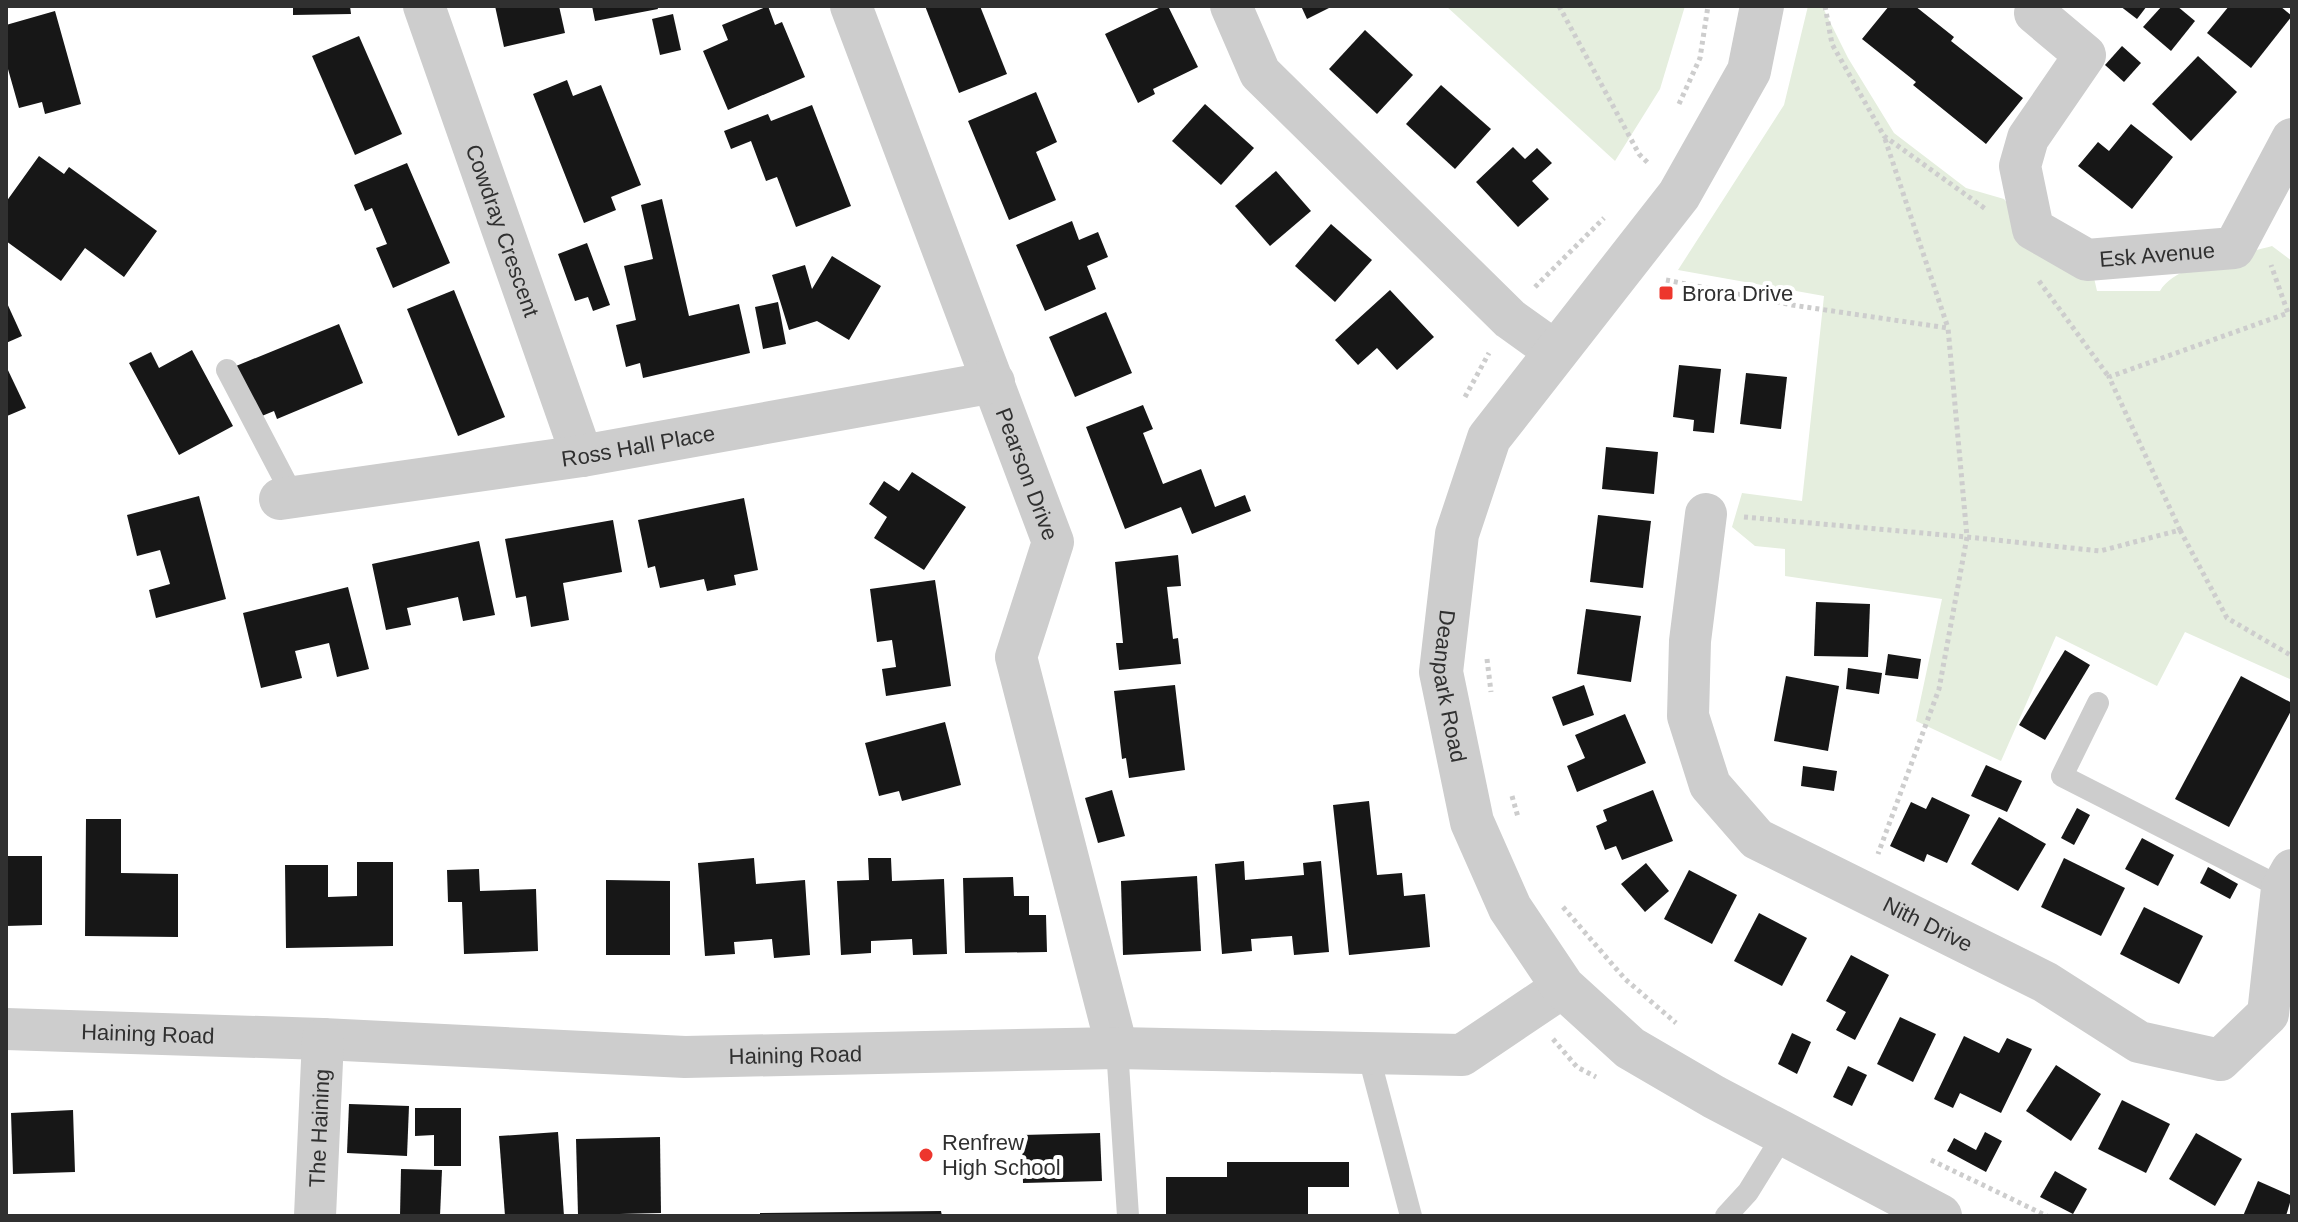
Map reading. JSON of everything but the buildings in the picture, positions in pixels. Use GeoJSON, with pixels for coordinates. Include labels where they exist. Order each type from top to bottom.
{"type":"FeatureCollection","features":[{"type":"Feature","properties":{"kind":"street","name":"Cowdray Crescent"},"geometry":{"type":"LineString","coordinates":[[424,6],[582,456]]}},
{"type":"Feature","properties":{"kind":"street","name":"Pearson Drive"},"geometry":{"type":"LineString","coordinates":[[851,6],[1053,542],[1016,657],[1117,1048]]}},
{"type":"Feature","properties":{"kind":"street"},"geometry":{"type":"LineString","coordinates":[[1231,6],[1260,73],[1506,314],[1555,351]]}},
{"type":"Feature","properties":{"kind":"street","name":"Deanpark Road"},"geometry":{"type":"LineString","coordinates":[[1762,6],[1749,71],[1679,195],[1489,438],[1457,534],[1441,672],[1472,822],[1510,908],[1563,987],[1630,1048],[1939,1216]]}},
{"type":"Feature","properties":{"kind":"street"},"geometry":{"type":"LineString","coordinates":[[2020,166],[2028,138],[2085,55],[2035,13]]}},
{"type":"Feature","properties":{"kind":"street","name":"Esk Avenue"},"geometry":{"type":"LineString","coordinates":[[2020,166],[2033,229],[2087,260],[2234,248],[2292,139]]}},
{"type":"Feature","properties":{"kind":"street","name":"Ross Hall Place"},"geometry":{"type":"LineString","coordinates":[[287,497],[582,456],[994,382]]}},
{"type":"Feature","properties":{"kind":"street","name":"Nith Drive"},"geometry":{"type":"LineString","coordinates":[[1706,514],[1690,641],[1688,716],[1710,785],[1757,839],[2045,982],[2139,1042],[2220,1060],[2268,1014],[2287,879]]}},
{"type":"Feature","properties":{"kind":"street","name":"Haining Road"},"geometry":{"type":"LineString","coordinates":[[6,1029],[323,1039],[685,1057],[1117,1048],[1462,1055],[1563,987]]}},
{"type":"Feature","properties":{"kind":"street","name":"The Haining"},"geometry":{"type":"LineString","coordinates":[[315,1216],[323,1039]]}},
{"type":"Feature","properties":{"kind":"lane"},"geometry":{"type":"LineString","coordinates":[[227,370],[287,497]]}},
{"type":"Feature","properties":{"kind":"lane"},"geometry":{"type":"LineString","coordinates":[[2098,703],[2062,776],[2287,879]]}},
{"type":"Feature","properties":{"kind":"lane"},"geometry":{"type":"LineString","coordinates":[[1117,1048],[1128,1216]]}},
{"type":"Feature","properties":{"kind":"lane"},"geometry":{"type":"LineString","coordinates":[[1368,1053],[1411,1216]]}},
{"type":"Feature","properties":{"kind":"lane"},"geometry":{"type":"LineString","coordinates":[[1726,1216],[1748,1192],[1784,1134]]}},
{"type":"Feature","properties":{"kind":"path"},"geometry":{"type":"LineString","coordinates":[[1559,6],[1639,154],[1651,166]]}},
{"type":"Feature","properties":{"kind":"path"},"geometry":{"type":"LineString","coordinates":[[1675,112],[1700,58],[1708,6]]}},
{"type":"Feature","properties":{"kind":"path"},"geometry":{"type":"LineString","coordinates":[[1825,6],[1832,44],[1884,136],[1948,328],[1967,537],[1939,689],[1864,892]]}},
{"type":"Feature","properties":{"kind":"path"},"geometry":{"type":"LineString","coordinates":[[1884,136],[1987,210],[2020,166]]}},
{"type":"Feature","properties":{"kind":"path"},"geometry":{"type":"LineString","coordinates":[[1641,177],[1657,153]]}},
{"type":"Feature","properties":{"kind":"path"},"geometry":{"type":"LineString","coordinates":[[1458,410],[1506,314],[1582,243],[1611,210]]}},
{"type":"Feature","properties":{"kind":"path"},"geometry":{"type":"LineString","coordinates":[[2109,377],[2288,313],[2253,211]]}},
{"type":"Feature","properties":{"kind":"path"},"geometry":{"type":"LineString","coordinates":[[1618,270],[1792,305],[1948,328]]}},
{"type":"Feature","properties":{"kind":"path"},"geometry":{"type":"LineString","coordinates":[[2034,274],[2109,377],[2180,530],[2227,618],[2292,656]]}},
{"type":"Feature","properties":{"kind":"path"},"geometry":{"type":"LineString","coordinates":[[1706,514],[2100,551],[2180,530]]}},
{"type":"Feature","properties":{"kind":"path"},"geometry":{"type":"LineString","coordinates":[[1527,1011],[1577,1067],[1601,1080]]}},
{"type":"Feature","properties":{"kind":"green space"},"geometry":{"type":"Polygon","coordinates":[[[1446,6],[1685,6],[1660,89],[1615,161],[1446,6]]]}},
{"type":"Feature","properties":{"kind":"green space"},"geometry":{"type":"Polygon","coordinates":[[[1808,6],[1822,6],[1848,58],[1894,133],[1966,188],[2004,199],[2031,235],[2092,269],[2097,291],[2160,291],[2180,273],[2272,246],[2292,261],[2292,680],[2185,632],[2157,686],[2056,636],[2001,761],[1916,721],[1942,599],[1785,576],[1785,549],[1755,546],[1732,527],[1742,493],[1802,501],[1824,296],[1678,270],[1784,105],[1808,6]]]}},
{"type":"Feature","properties":{"kind":"place","name":"Brora Drive"},"geometry":{"type":"Point","coordinates":[1666,293]}},
{"type":"Feature","properties":{"kind":"place","name":"Renfrew High School"},"geometry":{"type":"Point","coordinates":[926,1155]}}]}
